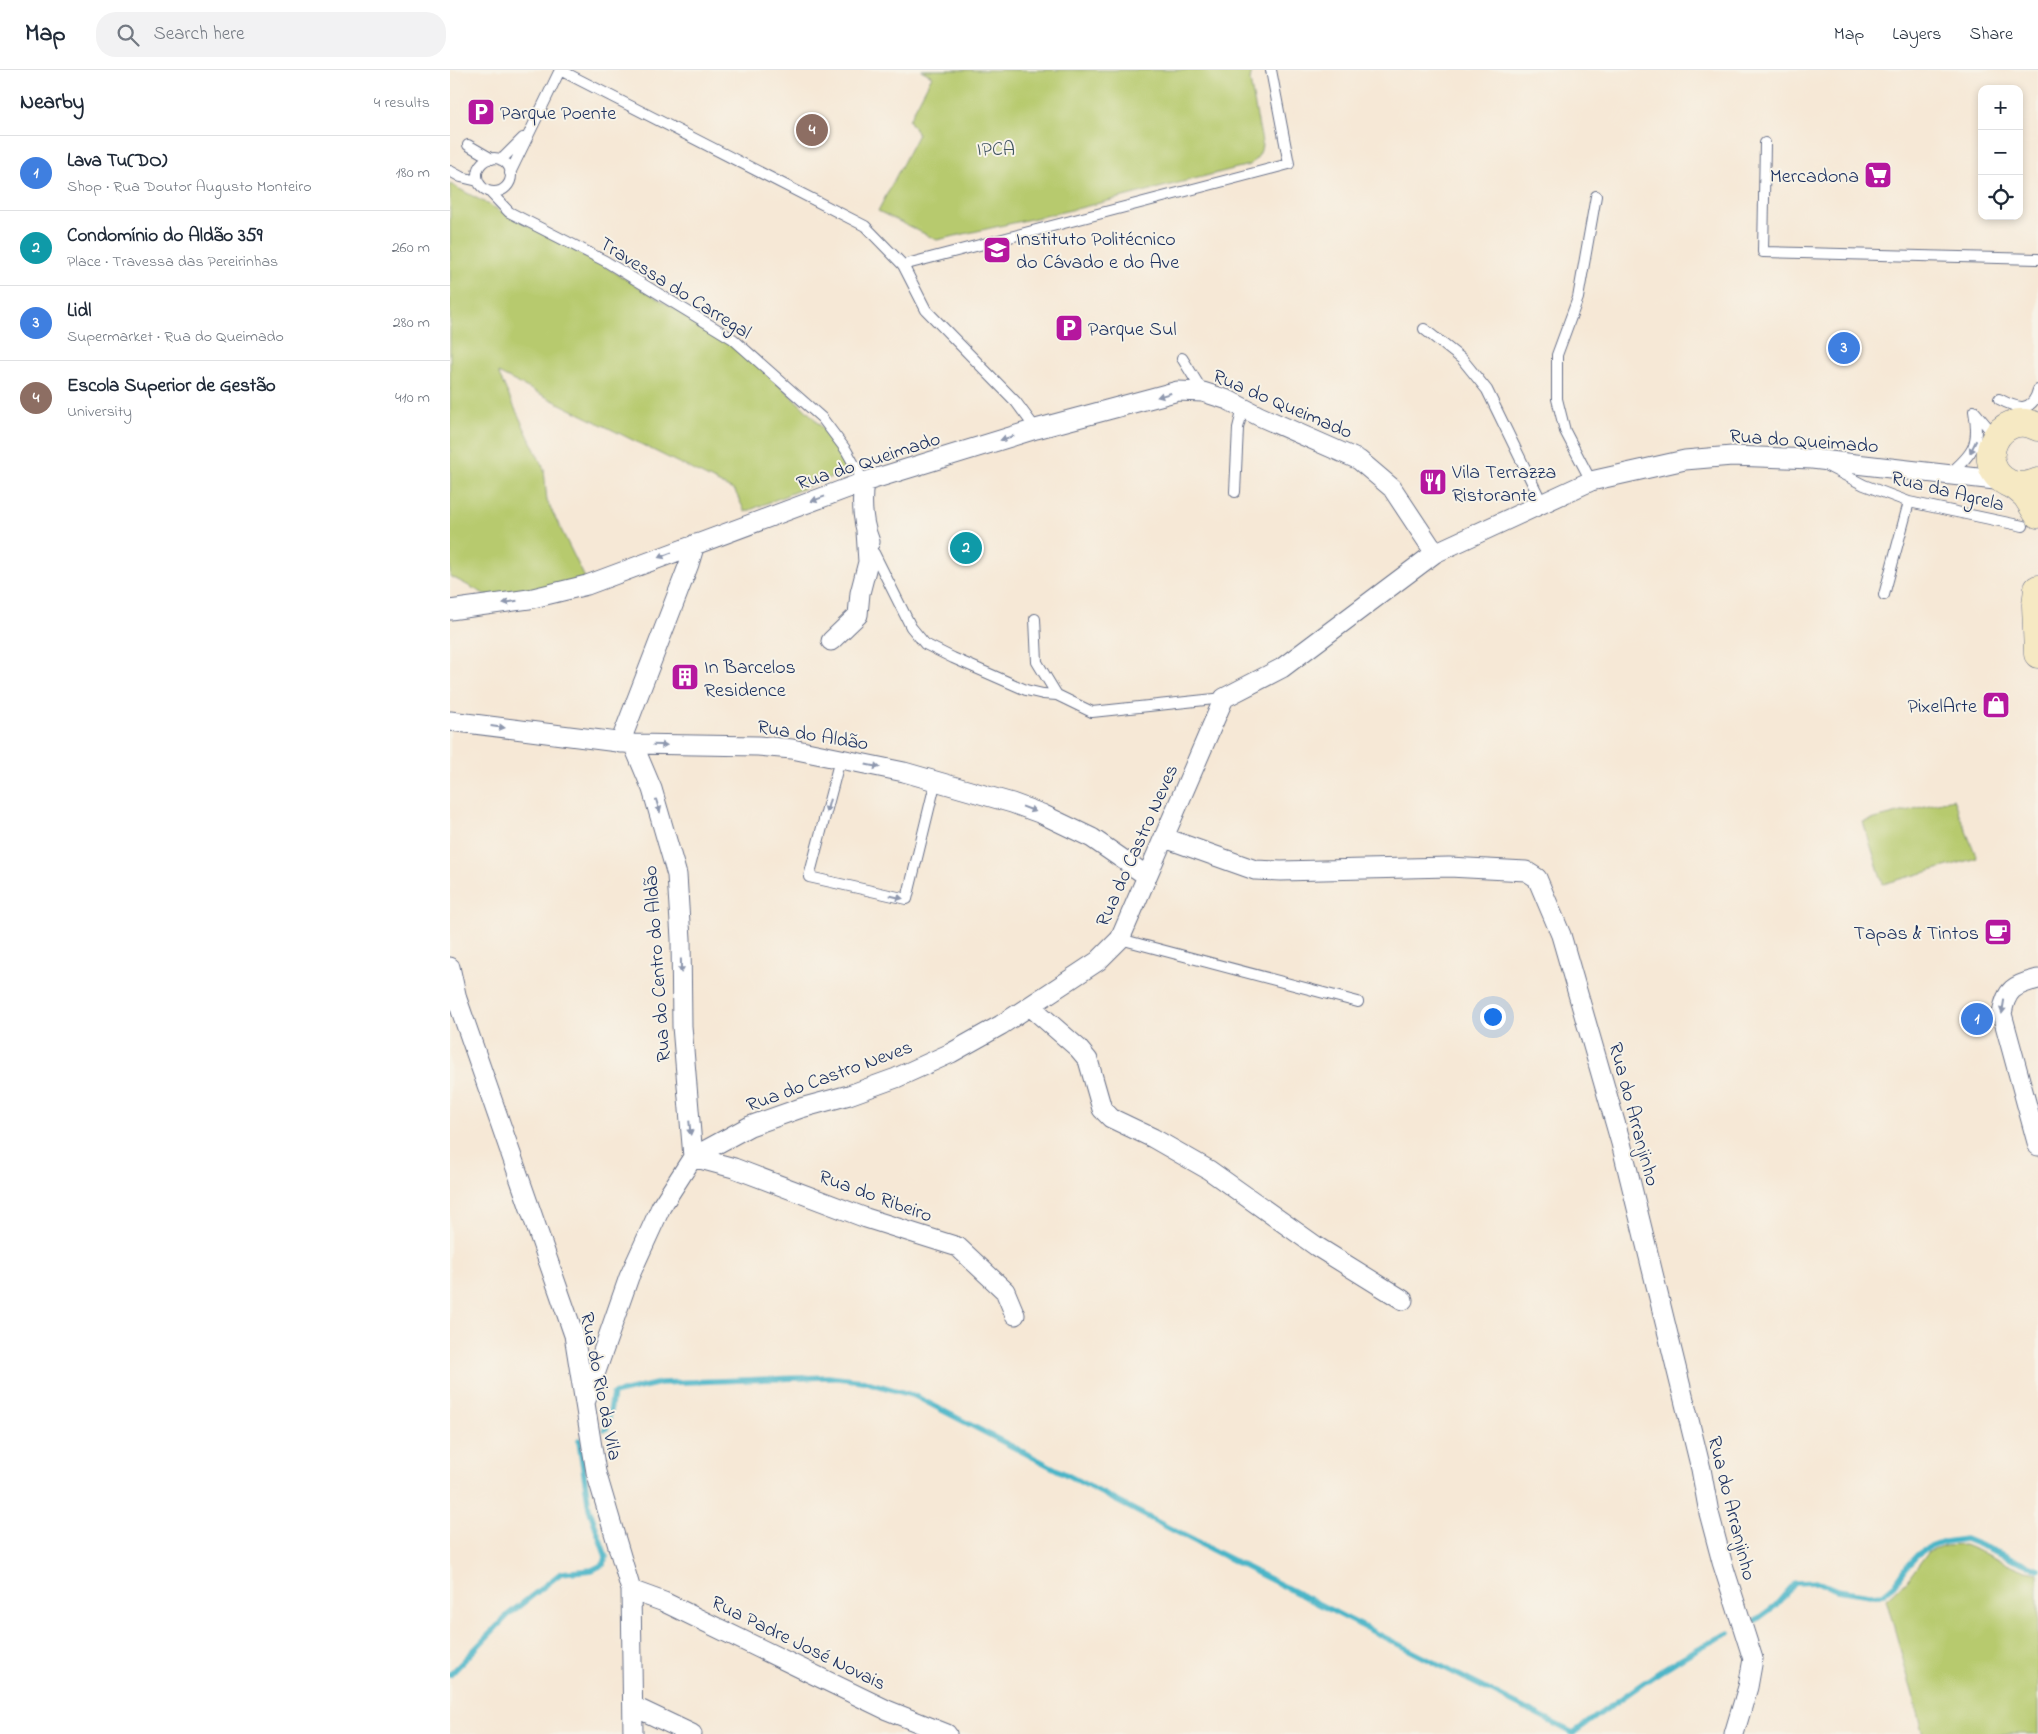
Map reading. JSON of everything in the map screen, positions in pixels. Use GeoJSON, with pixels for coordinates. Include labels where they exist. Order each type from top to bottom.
{"type":"FeatureCollection","features":[{"type":"Feature","properties":{"kind":"main road"},"geometry":{"type":"LineString","coordinates":[[2018,449],[2030,520]]}},
{"type":"Feature","properties":{"kind":"main road"},"geometry":{"type":"LineString","coordinates":[[2038,589],[2036,605],[2038,654]]}},
{"type":"Feature","properties":{"kind":"street","name":"Rua do Queimado"},"geometry":{"type":"LineString","coordinates":[[450,610],[462,610],[529,599],[587,585],[864,482],[1036,429],[1178,391],[1203,392],[1228,400],[1359,460],[1392,488],[1435,553],[1591,481],[1685,460],[1732,456],[1812,459],[1948,475],[2018,449]]}},
{"type":"Feature","properties":{"kind":"street"},"geometry":{"type":"LineString","coordinates":[[831,641],[858,615],[860,593],[868,562],[866,530],[861,501],[864,482]]}},
{"type":"Feature","properties":{"kind":"street"},"geometry":{"type":"LineString","coordinates":[[866,530],[874,553]]}},
{"type":"Feature","properties":{"kind":"street"},"geometry":{"type":"LineString","coordinates":[[626,744],[695,544]]}},
{"type":"Feature","properties":{"kind":"street"},"geometry":{"type":"LineString","coordinates":[[1224,698],[1282,668],[1435,553]]}},
{"type":"Feature","properties":{"kind":"street","name":"Rua do Castro Neves"},"geometry":{"type":"LineString","coordinates":[[693,1158],[750,1126],[896,1078],[951,1053],[1030,1006],[1098,961],[1120,939],[1224,698]]}},
{"type":"Feature","properties":{"kind":"street","name":"Rua do Aldão"},"geometry":{"type":"LineString","coordinates":[[450,721],[626,744],[758,746],[792,749],[904,772],[1012,803],[1042,814],[1092,838],[1147,876]]}},
{"type":"Feature","properties":{"kind":"street","name":"Rua do Centro do Aldão"},"geometry":{"type":"LineString","coordinates":[[626,744],[652,789],[677,875],[681,940],[682,1026],[693,1158]]}},
{"type":"Feature","properties":{"kind":"street","name":"Rua do Arranjinho"},"geometry":{"type":"LineString","coordinates":[[1165,838],[1255,870],[1449,867],[1526,871],[1537,878],[1562,935],[1621,1143],[1698,1460],[1709,1513],[1734,1605],[1753,1659],[1748,1688],[1734,1734]]}},
{"type":"Feature","properties":{"kind":"street","name":"Rua do Rio da Vila"},"geometry":{"type":"LineString","coordinates":[[450,967],[453,997],[574,1335],[586,1400],[596,1472],[631,1590],[633,1734]]}},
{"type":"Feature","properties":{"kind":"street"},"geometry":{"type":"LineString","coordinates":[[2038,979],[2018,984],[2004,998],[2002,1014],[2038,1146]]}},
{"type":"Feature","properties":{"kind":"street"},"geometry":{"type":"LineString","coordinates":[[1030,1006],[1078,1048],[1088,1060],[1102,1109],[1111,1118],[1153,1138],[1209,1170],[1316,1246],[1402,1300]]}},
{"type":"Feature","properties":{"kind":"street"},"geometry":{"type":"LineString","coordinates":[[586,1400],[629,1278],[661,1207],[693,1158]]}},
{"type":"Feature","properties":{"kind":"street","name":"Rua do Ribeiro"},"geometry":{"type":"LineString","coordinates":[[693,1158],[734,1168],[866,1218],[958,1247],[1005,1291],[1015,1315]]}},
{"type":"Feature","properties":{"kind":"street","name":"Rua Padre José Novais"},"geometry":{"type":"LineString","coordinates":[[631,1590],[664,1602],[887,1710],[946,1734]]}},
{"type":"Feature","properties":{"kind":"street"},"geometry":{"type":"LineString","coordinates":[[633,1706],[692,1734]]}},
{"type":"Feature","properties":{"kind":"lane"},"geometry":{"type":"LineString","coordinates":[[509,212],[505,188],[510,178],[510,173],[560,70],[865,226],[903,265],[929,306],[1016,402],[1036,429]]}},
{"type":"Feature","properties":{"kind":"lane"},"geometry":{"type":"LineString","coordinates":[[903,265],[1289,164],[1271,70]]}},
{"type":"Feature","properties":{"kind":"lane"},"geometry":{"type":"LineString","coordinates":[[461,177],[479,167],[485,161],[497,160],[530,131]]}},
{"type":"Feature","properties":{"kind":"lane"},"geometry":{"type":"LineString","coordinates":[[1765,143],[1763,252],[2038,259]]}},
{"type":"Feature","properties":{"kind":"lane"},"geometry":{"type":"LineString","coordinates":[[468,145],[497,160],[508,168],[510,173]]}},
{"type":"Feature","properties":{"kind":"lane"},"geometry":{"type":"LineString","coordinates":[[479,167],[478,181],[483,188],[490,192],[505,188]]}},
{"type":"Feature","properties":{"kind":"lane"},"geometry":{"type":"LineString","coordinates":[[450,171],[461,177],[478,181]]}},
{"type":"Feature","properties":{"kind":"lane","name":"Travessa do Carregal"},"geometry":{"type":"LineString","coordinates":[[490,192],[509,212],[605,261],[732,339],[822,418],[846,450],[864,482]]}},
{"type":"Feature","properties":{"kind":"lane"},"geometry":{"type":"LineString","coordinates":[[1591,481],[1565,431],[1557,399],[1557,355],[1578,298],[1596,196]]}},
{"type":"Feature","properties":{"kind":"lane"},"geometry":{"type":"LineString","coordinates":[[1424,330],[1462,359],[1487,390],[1542,503]]}},
{"type":"Feature","properties":{"kind":"lane"},"geometry":{"type":"LineString","coordinates":[[1182,358],[1203,392]]}},
{"type":"Feature","properties":{"kind":"lane"},"geometry":{"type":"LineString","coordinates":[[2018,449],[1999,399],[2018,408],[2027,406],[2036,399],[2038,390]]}},
{"type":"Feature","properties":{"kind":"lane"},"geometry":{"type":"LineString","coordinates":[[1948,475],[1966,460],[1974,448],[1978,436],[1974,411],[2018,449]]}},
{"type":"Feature","properties":{"kind":"lane"},"geometry":{"type":"LineString","coordinates":[[1235,492],[1238,428],[1251,412]]}},
{"type":"Feature","properties":{"kind":"lane","name":"Rua da Agrela"},"geometry":{"type":"LineString","coordinates":[[1812,459],[1864,485],[1909,502],[2030,520]]}},
{"type":"Feature","properties":{"kind":"lane"},"geometry":{"type":"LineString","coordinates":[[1884,595],[1909,502]]}},
{"type":"Feature","properties":{"kind":"lane"},"geometry":{"type":"LineString","coordinates":[[874,553],[911,628],[925,644],[1026,690],[1057,695],[1092,712],[1224,698]]}},
{"type":"Feature","properties":{"kind":"lane"},"geometry":{"type":"LineString","coordinates":[[1035,619],[1037,662],[1057,695]]}},
{"type":"Feature","properties":{"kind":"lane"},"geometry":{"type":"LineString","coordinates":[[840,759],[809,877],[907,899],[936,780]]}},
{"type":"Feature","properties":{"kind":"lane"},"geometry":{"type":"LineString","coordinates":[[1120,939],[1358,1002]]}},
{"type":"Feature","properties":{"kind":"green space","name":"IPCA"},"geometry":{"type":"Polygon","coordinates":[[[921,70],[1252,70],[1250,81],[1262,142],[1261,149],[1257,158],[1249,165],[1080,208],[937,240],[878,211],[918,134],[909,120],[932,76],[921,70]]]}},
{"type":"Feature","properties":{"kind":"green space"},"geometry":{"type":"Polygon","coordinates":[[[450,184],[606,267],[726,340],[778,383],[813,417],[837,445],[847,463],[844,472],[745,512],[735,491],[498,373],[544,469],[547,501],[585,578],[541,590],[490,597],[450,576],[450,184]]]}},
{"type":"Feature","properties":{"kind":"green space"},"geometry":{"type":"Polygon","coordinates":[[[1953,799],[1977,858],[1883,884],[1863,822],[1953,799]]]}},
{"type":"Feature","properties":{"kind":"green space"},"geometry":{"type":"Polygon","coordinates":[[[1964,1545],[2026,1571],[2038,1573],[2038,1734],[1924,1734],[1886,1599],[1908,1579],[1928,1552],[1945,1546],[1964,1545]]]}},
{"type":"Feature","properties":{"kind":"waterway"},"geometry":{"type":"LineString","coordinates":[[605,1429],[607,1428],[613,1394],[660,1383],[828,1377],[863,1381],[915,1396],[1169,1528],[1573,1733],[1668,1666],[1729,1633]]}},
{"type":"Feature","properties":{"kind":"waterway"},"geometry":{"type":"LineString","coordinates":[[450,1675],[509,1614],[561,1573],[592,1570],[604,1564],[606,1557],[589,1508],[579,1440]]}},
{"type":"Feature","properties":{"kind":"waterway"},"geometry":{"type":"LineString","coordinates":[[1756,1620],[1775,1606],[1795,1583],[1818,1582],[1837,1590],[1870,1595],[1883,1594],[1895,1584],[1908,1565],[1922,1550],[1944,1542],[1965,1539],[2038,1569]]}},
{"type":"Feature","properties":{"kind":"place","name":"Parque Poente"},"geometry":{"type":"Point","coordinates":[481,112]}},
{"type":"Feature","properties":{"kind":"place","name":"Escola Superior de Gestão"},"geometry":{"type":"Point","coordinates":[812,130]}},
{"type":"Feature","properties":{"kind":"place","name":"Mercadona"},"geometry":{"type":"Point","coordinates":[1878,175]}},
{"type":"Feature","properties":{"kind":"place","name":"Instituto Politécnico do Cávado e do Ave"},"geometry":{"type":"Point","coordinates":[997,250]}},
{"type":"Feature","properties":{"kind":"place","name":"Parque Sul"},"geometry":{"type":"Point","coordinates":[1069,328]}},
{"type":"Feature","properties":{"kind":"place","name":"Lidl"},"geometry":{"type":"Point","coordinates":[1844,348]}},
{"type":"Feature","properties":{"kind":"place","name":"Vila Terrazza Ristorante"},"geometry":{"type":"Point","coordinates":[1433,482]}},
{"type":"Feature","properties":{"kind":"place","name":"Condomínio do Aldão 359"},"geometry":{"type":"Point","coordinates":[966,548]}},
{"type":"Feature","properties":{"kind":"place","name":"In Barcelos Residence"},"geometry":{"type":"Point","coordinates":[685,677]}},
{"type":"Feature","properties":{"kind":"place","name":"PixelArte"},"geometry":{"type":"Point","coordinates":[1996,705]}},
{"type":"Feature","properties":{"kind":"place","name":"Tapas & Tintos"},"geometry":{"type":"Point","coordinates":[1998,932]}},
{"type":"Feature","properties":{"kind":"place","name":"Lava Tu(DO)"},"geometry":{"type":"Point","coordinates":[1977,1019]}}]}
